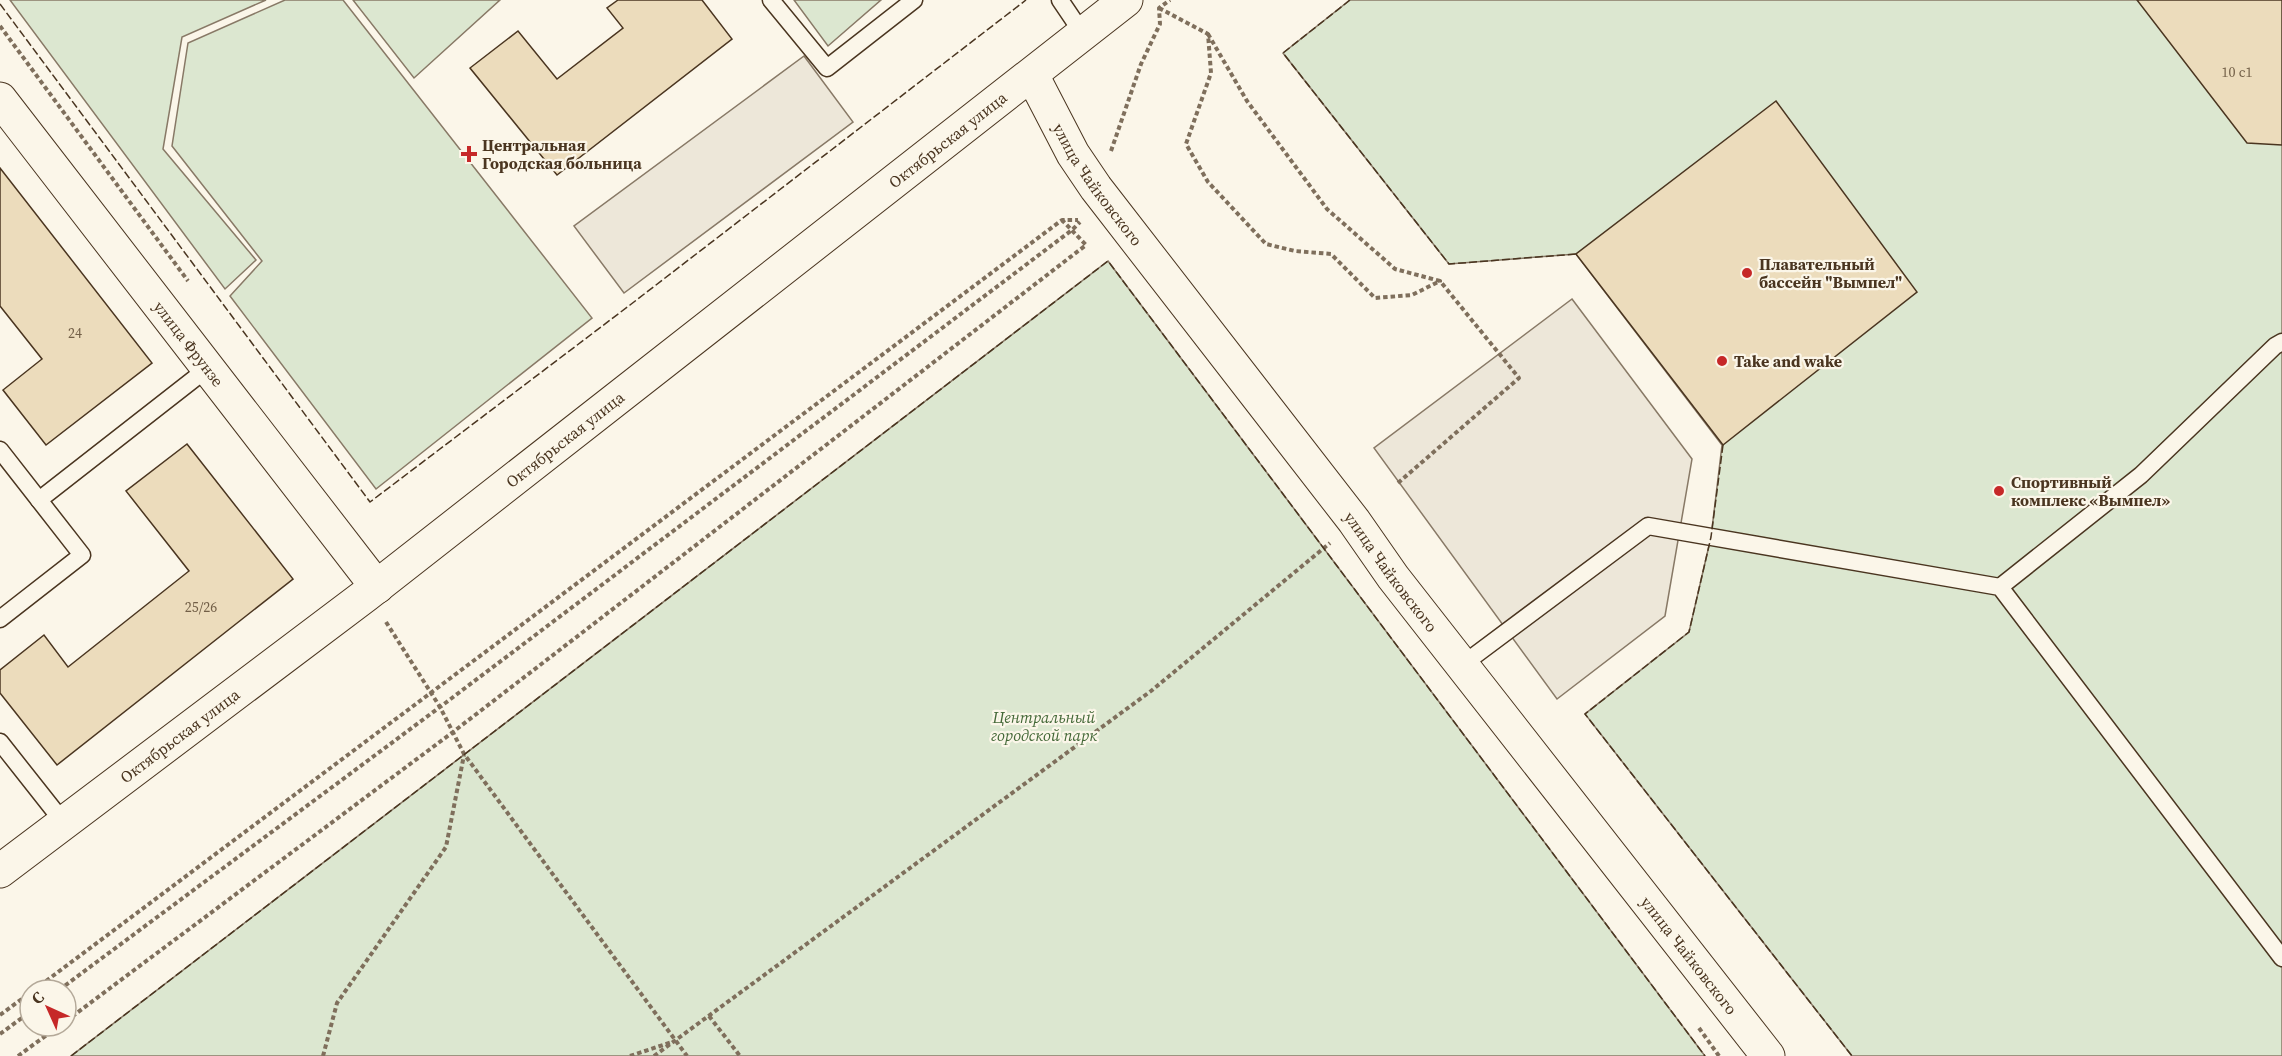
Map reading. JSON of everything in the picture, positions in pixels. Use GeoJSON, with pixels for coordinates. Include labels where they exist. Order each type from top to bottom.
{"type":"FeatureCollection","features":[{"type":"Feature","properties":{"kind":"street","name":"Октябрьская улица"},"geometry":{"type":"LineString","coordinates":[[0,872],[64,823],[380,601],[1126,0]]}},
{"type":"Feature","properties":{"kind":"street","name":"улица Чайковского"},"geometry":{"type":"LineString","coordinates":[[1032,75],[1072,154],[1095,188],[1462,665],[1768,1056]]}},
{"type":"Feature","properties":{"kind":"street","name":"улица Фрунзе"},"geometry":{"type":"LineString","coordinates":[[0,99],[208,368],[380,601]]}},
{"type":"Feature","properties":{"kind":"lane"},"geometry":{"type":"LineString","coordinates":[[771,0],[827,68],[914,0]]}},
{"type":"Feature","properties":{"kind":"lane"},"geometry":{"type":"LineString","coordinates":[[1060,0],[1083,34]]}},
{"type":"Feature","properties":{"kind":"lane"},"geometry":{"type":"LineString","coordinates":[[2000,587],[2141,475],[2275,346],[2282,342]]}},
{"type":"Feature","properties":{"kind":"lane"},"geometry":{"type":"LineString","coordinates":[[39,500],[208,368]]}},
{"type":"Feature","properties":{"kind":"lane"},"geometry":{"type":"LineString","coordinates":[[0,450],[82,555],[0,619]]}},
{"type":"Feature","properties":{"kind":"lane"},"geometry":{"type":"LineString","coordinates":[[1462,665],[1648,526],[2000,587],[2282,958]]}},
{"type":"Feature","properties":{"kind":"lane"},"geometry":{"type":"LineString","coordinates":[[0,742],[64,823]]}},
{"type":"Feature","properties":{"kind":"path"},"geometry":{"type":"LineString","coordinates":[[1159,8],[1170,0]]}},
{"type":"Feature","properties":{"kind":"path"},"geometry":{"type":"LineString","coordinates":[[1159,8],[1208,34],[1247,102],[1327,209],[1395,269],[1440,281],[1519,378],[1398,483]]}},
{"type":"Feature","properties":{"kind":"path"},"geometry":{"type":"LineString","coordinates":[[1110,156],[1141,64],[1160,24],[1159,8]]}},
{"type":"Feature","properties":{"kind":"path"},"geometry":{"type":"LineString","coordinates":[[1208,34],[1211,73],[1186,144],[1208,182],[1258,236],[1266,244],[1295,251],[1331,254],[1375,298],[1413,295],[1440,281]]}},
{"type":"Feature","properties":{"kind":"path"},"geometry":{"type":"LineString","coordinates":[[78,1011],[453,732],[1086,245],[1062,220]]}},
{"type":"Feature","properties":{"kind":"path"},"geometry":{"type":"LineString","coordinates":[[49,978],[1062,220],[1082,220],[1072,230],[440,707],[75,978]]}},
{"type":"Feature","properties":{"kind":"path"},"geometry":{"type":"LineString","coordinates":[[654,1056],[1151,691],[1332,542]]}},
{"type":"Feature","properties":{"kind":"path"},"geometry":{"type":"LineString","coordinates":[[380,601],[464,754],[687,1056]]}},
{"type":"Feature","properties":{"kind":"path"},"geometry":{"type":"LineString","coordinates":[[323,1056],[337,1003],[446,848],[464,754]]}},
{"type":"Feature","properties":{"kind":"path"},"geometry":{"type":"LineString","coordinates":[[0,1015],[18,1002]]}},
{"type":"Feature","properties":{"kind":"path"},"geometry":{"type":"LineString","coordinates":[[709,1016],[740,1056]]}},
{"type":"Feature","properties":{"kind":"path"},"geometry":{"type":"LineString","coordinates":[[0,1034],[18,1021]]}},
{"type":"Feature","properties":{"kind":"path"},"geometry":{"type":"LineString","coordinates":[[18,1056],[43,1038]]}},
{"type":"Feature","properties":{"kind":"path"},"geometry":{"type":"LineString","coordinates":[[630,1056],[676,1041]]}},
{"type":"Feature","properties":{"kind":"green space"},"geometry":{"type":"Polygon","coordinates":[[[10,0],[266,0],[182,37],[163,149],[256,260],[225,289],[10,0]]]}},
{"type":"Feature","properties":{"kind":"green space"},"geometry":{"type":"Polygon","coordinates":[[[285,0],[343,0],[592,318],[376,489],[230,296],[262,261],[172,146],[188,43],[285,0]]]}},
{"type":"Feature","properties":{"kind":"green space"},"geometry":{"type":"Polygon","coordinates":[[[353,0],[500,0],[414,78],[353,0]]]}},
{"type":"Feature","properties":{"kind":"green space"},"geometry":{"type":"Polygon","coordinates":[[[794,0],[881,0],[828,46],[794,0]]]}},
{"type":"Feature","properties":{"kind":"green space","name":"Спортивный комплекс «Вымпел»"},"geometry":{"type":"Polygon","coordinates":[[[1350,0],[2282,0],[2282,1056],[1852,1056],[1585,714],[1689,632],[1711,537],[1722,445],[1576,254],[1449,264],[1283,53],[1350,0]]]}},
{"type":"Feature","properties":{"kind":"green space","name":"Центральный городской парк"},"geometry":{"type":"Polygon","coordinates":[[[1108,261],[1705,1056],[71,1056],[1108,261]]]}},
{"type":"Feature","properties":{"kind":"shaded area"},"geometry":{"type":"Polygon","coordinates":[[[804,56],[853,122],[624,293],[574,226],[804,56]]]}},
{"type":"Feature","properties":{"kind":"shaded area"},"geometry":{"type":"Polygon","coordinates":[[[1572,299],[1692,459],[1665,616],[1557,699],[1374,448],[1572,299]]]}},
{"type":"Feature","properties":{"kind":"building"},"geometry":{"type":"Polygon","coordinates":[[[618,0],[702,0],[732,39],[557,175],[470,68],[518,31],[557,79],[623,28],[607,8],[618,0]]]}},
{"type":"Feature","properties":{"kind":"building"},"geometry":{"type":"Polygon","coordinates":[[[2137,0],[2282,0],[2282,145],[2247,143],[2137,0]]]}},
{"type":"Feature","properties":{"kind":"building","name":"Плавательный бассейн \"Вымпел\""},"geometry":{"type":"Polygon","coordinates":[[[1776,101],[1917,292],[1723,445],[1576,254],[1776,101]]]}},
{"type":"Feature","properties":{"kind":"building"},"geometry":{"type":"Polygon","coordinates":[[[0,168],[152,363],[46,445],[3,390],[42,359],[0,306],[0,168]]]}},
{"type":"Feature","properties":{"kind":"building"},"geometry":{"type":"Polygon","coordinates":[[[187,444],[293,579],[57,765],[0,693],[0,670],[44,635],[68,667],[189,571],[126,491],[187,444]]]}},
{"type":"Feature","properties":{"kind":"fence"},"geometry":{"type":"LineString","coordinates":[[0,4],[370,502],[1026,0]]}},
{"type":"Feature","properties":{"kind":"fence"},"geometry":{"type":"LineString","coordinates":[[1350,0],[1283,53],[1449,264],[1576,254]]}},
{"type":"Feature","properties":{"kind":"fence"},"geometry":{"type":"LineString","coordinates":[[71,1056],[1108,261],[1705,1056]]}},
{"type":"Feature","properties":{"kind":"fence"},"geometry":{"type":"LineString","coordinates":[[1723,445],[1711,537],[1689,632],[1585,714],[1852,1056]]}},
{"type":"Feature","properties":{"kind":"place","name":"Центральная Городская больница"},"geometry":{"type":"Point","coordinates":[469,154]}},
{"type":"Feature","properties":{"kind":"place","name":"Плавательный бассейн \"Вымпел\""},"geometry":{"type":"Point","coordinates":[1747,273]}},
{"type":"Feature","properties":{"kind":"place","name":"Take and wake"},"geometry":{"type":"Point","coordinates":[1722,361]}},
{"type":"Feature","properties":{"kind":"place","name":"Спортивный комплекс «Вымпел»"},"geometry":{"type":"Point","coordinates":[1999,491]}}]}
